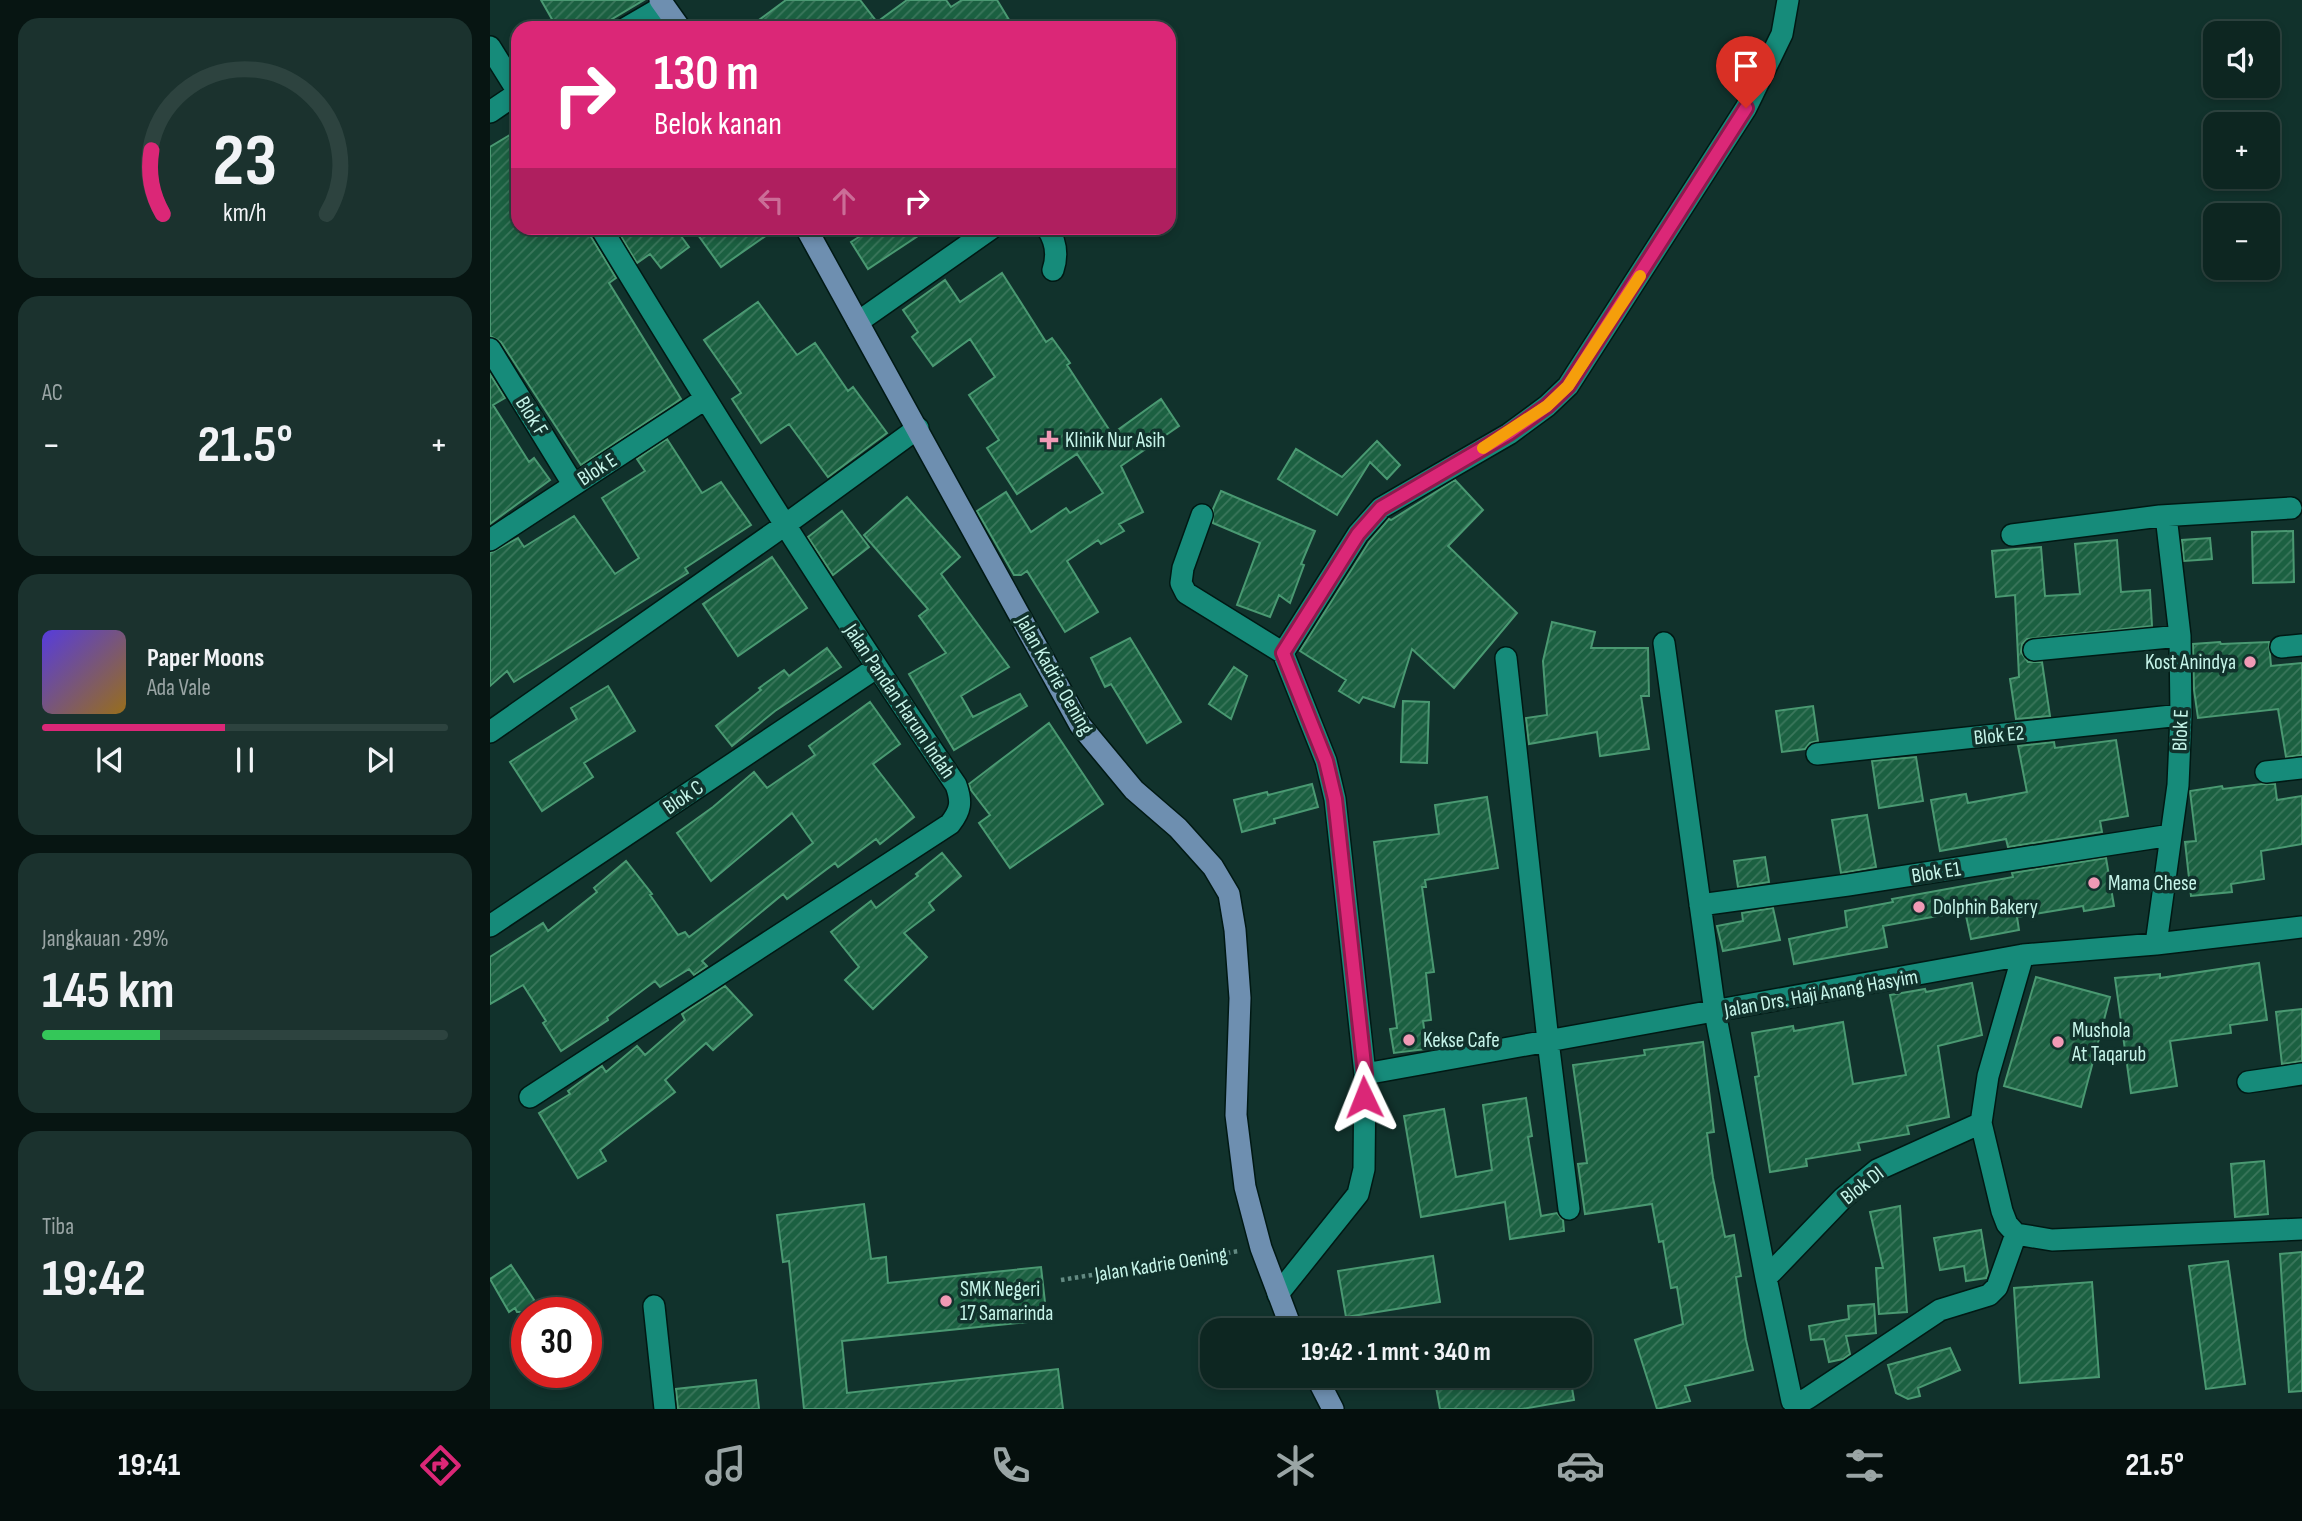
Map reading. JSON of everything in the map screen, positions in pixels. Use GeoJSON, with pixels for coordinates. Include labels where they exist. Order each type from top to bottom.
{"type":"FeatureCollection","features":[{"type":"Feature","properties":{"kind":"main road"},"geometry":{"type":"LineString","coordinates":[[662,3],[675,21]]}},
{"type":"Feature","properties":{"kind":"main road","name":"Jalan Kadrie Oening"},"geometry":{"type":"LineString","coordinates":[[810,235],[1080,725],[1134,790],[1178,828],[1213,867],[1229,894],[1235,930],[1240,998],[1236,1115],[1245,1187],[1261,1248],[1287,1318]]}},
{"type":"Feature","properties":{"kind":"main road"},"geometry":{"type":"LineString","coordinates":[[1322,1388],[1333,1409]]}},
{"type":"Feature","properties":{"kind":"street"},"geometry":{"type":"LineString","coordinates":[[1283,653],[1358,534],[1381,508],[1509,433],[1547,406],[1568,386],[1746,108],[1782,34],[1788,0]]}},
{"type":"Feature","properties":{"kind":"street"},"geometry":{"type":"LineString","coordinates":[[636,21],[662,3]]}},
{"type":"Feature","properties":{"kind":"street"},"geometry":{"type":"LineString","coordinates":[[490,47],[511,81]]}},
{"type":"Feature","properties":{"kind":"street"},"geometry":{"type":"LineString","coordinates":[[490,112],[511,97]]}},
{"type":"Feature","properties":{"kind":"street","name":"Jalan Pandan Harum Indah"},"geometry":{"type":"LineString","coordinates":[[530,1097],[950,824],[959,812],[962,800],[956,785],[876,668],[705,399],[605,235]]}},
{"type":"Feature","properties":{"kind":"street"},"geometry":{"type":"LineString","coordinates":[[858,322],[982,235]]}},
{"type":"Feature","properties":{"kind":"street"},"geometry":{"type":"LineString","coordinates":[[1051,235],[1057,257],[1053,270]]}},
{"type":"Feature","properties":{"kind":"street","name":"Blok F"},"geometry":{"type":"LineString","coordinates":[[490,349],[573,484]]}},
{"type":"Feature","properties":{"kind":"street","name":"Blok E"},"geometry":{"type":"LineString","coordinates":[[490,540],[705,399]]}},
{"type":"Feature","properties":{"kind":"street"},"geometry":{"type":"LineString","coordinates":[[490,732],[918,428]]}},
{"type":"Feature","properties":{"kind":"street"},"geometry":{"type":"LineString","coordinates":[[2012,535],[2166,516],[2291,508]]}},
{"type":"Feature","properties":{"kind":"street"},"geometry":{"type":"LineString","coordinates":[[1202,515],[1183,568],[1181,583],[1186,593],[1283,653],[1326,761],[1335,799],[1365,1074],[1364,1168],[1358,1194],[1278,1294]]}},
{"type":"Feature","properties":{"kind":"street","name":"Blok E"},"geometry":{"type":"LineString","coordinates":[[2156,944],[2178,785],[2181,715],[2180,636],[2166,516]]}},
{"type":"Feature","properties":{"kind":"street"},"geometry":{"type":"LineString","coordinates":[[2034,650],[2180,636]]}},
{"type":"Feature","properties":{"kind":"street"},"geometry":{"type":"LineString","coordinates":[[1664,643],[1715,1012],[1792,1401],[1797,1404],[1940,1310],[1989,1295],[1997,1287],[2016,1234]]}},
{"type":"Feature","properties":{"kind":"street"},"geometry":{"type":"LineString","coordinates":[[1506,658],[1569,1209]]}},
{"type":"Feature","properties":{"kind":"street","name":"Blok C"},"geometry":{"type":"LineString","coordinates":[[490,926],[876,668]]}},
{"type":"Feature","properties":{"kind":"street","name":"Blok E2"},"geometry":{"type":"LineString","coordinates":[[1817,754],[2181,715]]}},
{"type":"Feature","properties":{"kind":"street"},"geometry":{"type":"LineString","coordinates":[[2266,772],[2302,768]]}},
{"type":"Feature","properties":{"kind":"street","name":"Blok E1"},"geometry":{"type":"LineString","coordinates":[[1700,905],[2171,835]]}},
{"type":"Feature","properties":{"kind":"street","name":"Jalan Drs. Haji Anang Hasyim"},"geometry":{"type":"LineString","coordinates":[[1365,1074],[2023,955],[2302,928]]}},
{"type":"Feature","properties":{"kind":"street"},"geometry":{"type":"LineString","coordinates":[[2023,955],[1988,1076],[1981,1123],[2002,1211],[2007,1224],[2016,1234],[2052,1240],[2302,1229]]}},
{"type":"Feature","properties":{"kind":"street"},"geometry":{"type":"LineString","coordinates":[[2248,1083],[2302,1074]]}},
{"type":"Feature","properties":{"kind":"street","name":"Blok DI"},"geometry":{"type":"LineString","coordinates":[[1766,1278],[1850,1191],[1877,1170],[1981,1123]]}},
{"type":"Feature","properties":{"kind":"street"},"geometry":{"type":"LineString","coordinates":[[654,1306],[665,1409]]}},
{"type":"Feature","properties":{"kind":"path","name":"Jalan Kadrie Oening"},"geometry":{"type":"LineString","coordinates":[[1061,1280],[1261,1248]]}},
{"type":"Feature","properties":{"kind":"building"},"geometry":{"type":"Polygon","coordinates":[[[541,0],[644,0],[609,21],[553,21],[541,0]]]}},
{"type":"Feature","properties":{"kind":"building"},"geometry":{"type":"Polygon","coordinates":[[[786,0],[860,0],[876,21],[758,21],[786,0]]]}},
{"type":"Feature","properties":{"kind":"building"},"geometry":{"type":"Polygon","coordinates":[[[907,0],[946,0],[951,7],[962,0],[997,0],[1010,21],[878,21],[907,0]]]}},
{"type":"Feature","properties":{"kind":"building"},"geometry":{"type":"Polygon","coordinates":[[[511,134],[511,235],[590,235],[616,278],[609,283],[681,399],[581,465],[501,342],[490,336],[490,147],[511,134]]]}},
{"type":"Feature","properties":{"kind":"building"},"geometry":{"type":"Polygon","coordinates":[[[620,235],[680,235],[689,247],[661,268],[650,254],[637,263],[620,235]]]}},
{"type":"Feature","properties":{"kind":"building"},"geometry":{"type":"Polygon","coordinates":[[[698,235],[767,235],[721,267],[698,235]]]}},
{"type":"Feature","properties":{"kind":"building"},"geometry":{"type":"Polygon","coordinates":[[[862,235],[919,235],[868,269],[851,242],[862,235]]]}},
{"type":"Feature","properties":{"kind":"building"},"geometry":{"type":"Polygon","coordinates":[[[1002,273],[1046,342],[1052,338],[1070,363],[1067,365],[1112,434],[1161,399],[1179,426],[1121,466],[1143,512],[1119,524],[1124,531],[1101,544],[1098,540],[1067,561],[1098,612],[1065,632],[1027,571],[1014,575],[977,511],[1006,492],[1031,532],[1066,508],[1070,513],[1103,493],[1077,454],[1017,494],[987,448],[999,440],[969,395],[995,377],[970,339],[933,366],[912,337],[918,332],[903,310],[945,280],[960,302],[1002,273]]]}},
{"type":"Feature","properties":{"kind":"building"},"geometry":{"type":"Polygon","coordinates":[[[758,302],[797,355],[815,343],[848,391],[853,387],[887,433],[828,477],[789,424],[761,443],[732,399],[741,393],[704,340],[758,302]]]}},
{"type":"Feature","properties":{"kind":"building"},"geometry":{"type":"Polygon","coordinates":[[[490,374],[505,398],[493,405],[529,462],[534,458],[550,480],[490,524],[490,374]]]}},
{"type":"Feature","properties":{"kind":"building"},"geometry":{"type":"Polygon","coordinates":[[[667,439],[702,493],[721,482],[751,525],[685,568],[688,573],[514,682],[507,671],[490,686],[490,553],[518,538],[524,547],[574,516],[615,574],[639,558],[602,498],[645,471],[637,459],[667,439]]]}},
{"type":"Feature","properties":{"kind":"building"},"geometry":{"type":"Polygon","coordinates":[[[1377,441],[1400,465],[1387,479],[1370,462],[1337,515],[1278,479],[1296,449],[1342,477],[1377,441]]]}},
{"type":"Feature","properties":{"kind":"building"},"geometry":{"type":"Polygon","coordinates":[[[1455,480],[1483,510],[1448,546],[1517,613],[1454,688],[1412,649],[1394,707],[1363,697],[1359,703],[1339,691],[1346,680],[1300,651],[1369,542],[1389,519],[1455,480]]]}},
{"type":"Feature","properties":{"kind":"building"},"geometry":{"type":"Polygon","coordinates":[[[1221,491],[1315,531],[1301,564],[1304,565],[1290,603],[1279,595],[1270,617],[1237,605],[1260,543],[1213,523],[1213,509],[1221,491]]]}},
{"type":"Feature","properties":{"kind":"building"},"geometry":{"type":"Polygon","coordinates":[[[907,497],[960,557],[941,574],[1009,667],[961,696],[973,717],[1020,694],[1027,706],[954,750],[909,674],[946,653],[919,616],[928,609],[864,535],[907,497]]]}},
{"type":"Feature","properties":{"kind":"building"},"geometry":{"type":"Polygon","coordinates":[[[842,511],[869,547],[833,575],[808,537],[842,511]]]}},
{"type":"Feature","properties":{"kind":"building"},"geometry":{"type":"Polygon","coordinates":[[[2293,531],[2294,582],[2253,583],[2252,532],[2293,531]]]}},
{"type":"Feature","properties":{"kind":"building"},"geometry":{"type":"Polygon","coordinates":[[[2210,538],[2212,559],[2184,561],[2182,540],[2210,538]]]}},
{"type":"Feature","properties":{"kind":"building"},"geometry":{"type":"Polygon","coordinates":[[[2117,540],[2121,592],[2150,590],[2152,626],[2027,639],[2022,644],[2021,652],[2028,662],[2042,662],[2050,716],[2016,719],[2010,679],[2019,677],[2015,595],[1996,597],[1992,551],[2041,547],[2045,596],[2080,594],[2075,544],[2117,540]]]}},
{"type":"Feature","properties":{"kind":"building"},"geometry":{"type":"Polygon","coordinates":[[[772,557],[807,608],[738,656],[703,604],[772,557]]]}},
{"type":"Feature","properties":{"kind":"building"},"geometry":{"type":"Polygon","coordinates":[[[1552,622],[1595,632],[1591,648],[1648,648],[1649,696],[1641,696],[1649,749],[1600,756],[1597,732],[1529,744],[1526,718],[1547,715],[1543,661],[1552,622]]]}},
{"type":"Feature","properties":{"kind":"building"},"geometry":{"type":"Polygon","coordinates":[[[1130,638],[1181,722],[1147,743],[1111,684],[1105,687],[1091,658],[1130,638]]]}},
{"type":"Feature","properties":{"kind":"building"},"geometry":{"type":"Polygon","coordinates":[[[2269,642],[2271,666],[2302,663],[2302,755],[2286,757],[2278,709],[2198,718],[2194,690],[2193,644],[2269,642]]]}},
{"type":"Feature","properties":{"kind":"building"},"geometry":{"type":"Polygon","coordinates":[[[827,648],[841,667],[775,711],[732,746],[716,726],[784,670],[789,676],[827,648]]]}},
{"type":"Feature","properties":{"kind":"building"},"geometry":{"type":"Polygon","coordinates":[[[1234,667],[1247,676],[1231,719],[1209,704],[1234,667]]]}},
{"type":"Feature","properties":{"kind":"building"},"geometry":{"type":"Polygon","coordinates":[[[608,686],[635,731],[584,763],[593,777],[542,811],[510,762],[577,719],[571,708],[608,686]]]}},
{"type":"Feature","properties":{"kind":"building"},"geometry":{"type":"Polygon","coordinates":[[[1403,701],[1429,702],[1427,763],[1401,762],[1403,701]]]}},
{"type":"Feature","properties":{"kind":"building"},"geometry":{"type":"Polygon","coordinates":[[[870,702],[900,744],[873,764],[914,817],[880,844],[876,839],[838,867],[835,863],[787,899],[783,894],[702,961],[707,966],[694,975],[689,969],[660,987],[655,981],[607,1017],[608,1020],[561,1051],[523,985],[490,1004],[490,957],[543,923],[548,931],[597,892],[594,888],[626,861],[652,894],[650,895],[678,935],[685,932],[689,937],[813,843],[792,813],[711,881],[677,833],[754,772],[767,788],[815,755],[809,746],[870,702]]]}},
{"type":"Feature","properties":{"kind":"building"},"geometry":{"type":"Polygon","coordinates":[[[1813,706],[1818,741],[1810,743],[1805,749],[1782,752],[1776,711],[1813,706]]]}},
{"type":"Feature","properties":{"kind":"building"},"geometry":{"type":"Polygon","coordinates":[[[1049,723],[1103,804],[1010,868],[979,823],[990,815],[969,784],[1049,723]]]}},
{"type":"Feature","properties":{"kind":"building"},"geometry":{"type":"Polygon","coordinates":[[[2116,740],[2128,816],[2100,821],[2102,832],[2008,847],[2006,839],[1940,851],[1931,800],[1966,794],[1968,803],[2027,792],[2018,746],[2054,742],[2055,748],[2116,740]]]}},
{"type":"Feature","properties":{"kind":"building"},"geometry":{"type":"Polygon","coordinates":[[[1916,757],[1923,801],[1879,808],[1872,761],[1916,757]]]}},
{"type":"Feature","properties":{"kind":"building"},"geometry":{"type":"Polygon","coordinates":[[[1312,784],[1318,807],[1274,819],[1275,823],[1242,832],[1234,800],[1312,784]]]}},
{"type":"Feature","properties":{"kind":"building"},"geometry":{"type":"Polygon","coordinates":[[[2275,784],[2277,800],[2302,796],[2302,844],[2261,851],[2264,879],[2231,884],[2232,892],[2191,896],[2185,842],[2196,841],[2190,791],[2275,784]]]}},
{"type":"Feature","properties":{"kind":"building"},"geometry":{"type":"Polygon","coordinates":[[[1487,797],[1498,868],[1425,880],[1426,887],[1422,887],[1434,972],[1426,973],[1431,1020],[1423,1021],[1427,1049],[1394,1053],[1390,1029],[1397,1028],[1374,842],[1439,834],[1435,805],[1487,797]]]}},
{"type":"Feature","properties":{"kind":"building"},"geometry":{"type":"Polygon","coordinates":[[[1867,815],[1876,867],[1841,873],[1832,820],[1867,815]]]}},
{"type":"Feature","properties":{"kind":"building"},"geometry":{"type":"Polygon","coordinates":[[[942,853],[961,876],[929,903],[934,910],[904,933],[927,957],[873,1009],[845,980],[859,967],[831,932],[871,901],[876,908],[918,876],[916,874],[942,853]]]}},
{"type":"Feature","properties":{"kind":"building"},"geometry":{"type":"Polygon","coordinates":[[[1765,857],[1769,882],[1738,887],[1734,861],[1765,857]]]}},
{"type":"Feature","properties":{"kind":"building"},"geometry":{"type":"Polygon","coordinates":[[[2106,858],[2114,906],[2084,911],[2083,906],[2017,917],[2019,930],[1971,939],[1965,911],[1883,926],[1887,947],[1794,964],[1789,939],[1847,927],[1845,911],[1893,902],[1892,899],[2013,877],[2012,873],[2106,858]]]}},
{"type":"Feature","properties":{"kind":"building"},"geometry":{"type":"Polygon","coordinates":[[[1773,908],[1780,940],[1723,951],[1717,926],[1743,921],[1742,913],[1773,908]]]}},
{"type":"Feature","properties":{"kind":"building"},"geometry":{"type":"Polygon","coordinates":[[[2259,963],[2267,1020],[2230,1025],[2231,1033],[2170,1041],[2177,1086],[2131,1093],[2115,978],[2160,974],[2160,978],[2259,963]]]}},
{"type":"Feature","properties":{"kind":"building","name":"Mushola At Taqarub"},"geometry":{"type":"Polygon","coordinates":[[[2036,977],[2110,997],[2081,1107],[2004,1086],[2036,977]]]}},
{"type":"Feature","properties":{"kind":"building"},"geometry":{"type":"Polygon","coordinates":[[[1972,983],[1982,1035],[1938,1046],[1949,1117],[1907,1126],[1909,1134],[1858,1143],[1860,1150],[1806,1159],[1807,1166],[1770,1172],[1755,1077],[1759,1076],[1752,1033],[1793,1026],[1794,1031],[1843,1022],[1853,1084],[1906,1075],[1890,995],[1925,989],[1926,992],[1972,983]]]}},
{"type":"Feature","properties":{"kind":"building"},"geometry":{"type":"Polygon","coordinates":[[[725,986],[752,1015],[713,1050],[706,1043],[665,1080],[675,1092],[600,1150],[606,1161],[578,1178],[539,1113],[570,1094],[568,1091],[602,1066],[606,1072],[637,1046],[645,1055],[685,1020],[682,1014],[725,986]]]}},
{"type":"Feature","properties":{"kind":"building"},"geometry":{"type":"Polygon","coordinates":[[[2302,1009],[2302,1061],[2282,1064],[2276,1012],[2302,1009]]]}},
{"type":"Feature","properties":{"kind":"building"},"geometry":{"type":"Polygon","coordinates":[[[1703,1042],[1714,1132],[1707,1133],[1713,1178],[1725,1237],[1734,1235],[1741,1276],[1736,1277],[1753,1370],[1685,1386],[1690,1401],[1657,1409],[1635,1340],[1683,1324],[1677,1287],[1671,1288],[1663,1241],[1659,1242],[1652,1204],[1585,1214],[1578,1164],[1587,1163],[1573,1065],[1645,1055],[1644,1050],[1703,1042]]]}},
{"type":"Feature","properties":{"kind":"building"},"geometry":{"type":"Polygon","coordinates":[[[1526,1098],[1532,1136],[1528,1137],[1541,1216],[1557,1213],[1563,1220],[1564,1231],[1510,1239],[1505,1202],[1421,1217],[1404,1116],[1444,1109],[1456,1177],[1492,1170],[1483,1105],[1526,1098]]]}},
{"type":"Feature","properties":{"kind":"building"},"geometry":{"type":"Polygon","coordinates":[[[2264,1161],[2268,1214],[2235,1217],[2231,1164],[2264,1161]]]}},
{"type":"Feature","properties":{"kind":"building"},"geometry":{"type":"Polygon","coordinates":[[[864,1204],[871,1259],[886,1257],[888,1283],[1041,1267],[1047,1320],[842,1341],[847,1393],[1058,1369],[1063,1409],[804,1409],[789,1261],[783,1262],[777,1215],[864,1204]]]}},
{"type":"Feature","properties":{"kind":"building"},"geometry":{"type":"Polygon","coordinates":[[[1900,1206],[1907,1312],[1879,1314],[1876,1268],[1883,1268],[1870,1212],[1900,1206]]]}},
{"type":"Feature","properties":{"kind":"building"},"geometry":{"type":"Polygon","coordinates":[[[1981,1230],[1988,1272],[1986,1278],[1966,1281],[1964,1266],[1940,1270],[1934,1238],[1981,1230]]]}},
{"type":"Feature","properties":{"kind":"building"},"geometry":{"type":"Polygon","coordinates":[[[2302,1252],[2302,1391],[2289,1392],[2280,1254],[2302,1252]]]}},
{"type":"Feature","properties":{"kind":"building"},"geometry":{"type":"Polygon","coordinates":[[[1433,1256],[1440,1302],[1346,1317],[1338,1271],[1433,1256]]]}},
{"type":"Feature","properties":{"kind":"building"},"geometry":{"type":"Polygon","coordinates":[[[2228,1261],[2245,1384],[2206,1389],[2189,1266],[2228,1261]]]}},
{"type":"Feature","properties":{"kind":"building"},"geometry":{"type":"Polygon","coordinates":[[[511,1265],[532,1297],[511,1297],[509,1312],[490,1279],[511,1265]]]}},
{"type":"Feature","properties":{"kind":"building"},"geometry":{"type":"Polygon","coordinates":[[[2092,1282],[2099,1377],[2020,1383],[2014,1288],[2092,1282]]]}},
{"type":"Feature","properties":{"kind":"building"},"geometry":{"type":"Polygon","coordinates":[[[1874,1304],[1876,1333],[1846,1336],[1850,1354],[1843,1359],[1829,1362],[1824,1339],[1811,1340],[1809,1326],[1849,1319],[1848,1306],[1874,1304]]]}},
{"type":"Feature","properties":{"kind":"building"},"geometry":{"type":"Polygon","coordinates":[[[1950,1348],[1960,1370],[1918,1388],[1920,1396],[1908,1399],[1896,1393],[1888,1365],[1950,1348]]]}},
{"type":"Feature","properties":{"kind":"building"},"geometry":{"type":"Polygon","coordinates":[[[756,1380],[759,1409],[678,1409],[676,1389],[756,1380]]]}},
{"type":"Feature","properties":{"kind":"building"},"geometry":{"type":"Polygon","coordinates":[[[1436,1388],[1572,1388],[1574,1400],[1522,1409],[1440,1409],[1436,1388]]]}},
{"type":"Feature","properties":{"kind":"slow traffic"},"geometry":{"type":"LineString","coordinates":[[1483,448],[1547,406],[1568,386],[1640,276]]}},
{"type":"Feature","properties":{"kind":"place","name":"Klinik Nur Asih"},"geometry":{"type":"Point","coordinates":[1049,440]}},
{"type":"Feature","properties":{"kind":"place","name":"Kost Anindya"},"geometry":{"type":"Point","coordinates":[2250,662]}},
{"type":"Feature","properties":{"kind":"place","name":"Mama Chese"},"geometry":{"type":"Point","coordinates":[2094,883]}},
{"type":"Feature","properties":{"kind":"place","name":"Dolphin Bakery"},"geometry":{"type":"Point","coordinates":[1919,907]}},
{"type":"Feature","properties":{"kind":"place","name":"Kekse Cafe"},"geometry":{"type":"Point","coordinates":[1409,1040]}},
{"type":"Feature","properties":{"kind":"place","name":"Mushola At Taqarub"},"geometry":{"type":"Point","coordinates":[2058,1042]}},
{"type":"Feature","properties":{"kind":"place","name":"SMK Negeri 17 Samarinda"},"geometry":{"type":"Point","coordinates":[946,1301]}},
{"type":"Feature","properties":{"kind":"route"},"geometry":{"type":"LineString","coordinates":[[1364,1097],[1365,1074],[1335,799],[1326,761],[1283,653],[1358,534],[1381,508],[1509,433],[1547,406],[1568,386],[1746,108]]}}]}
